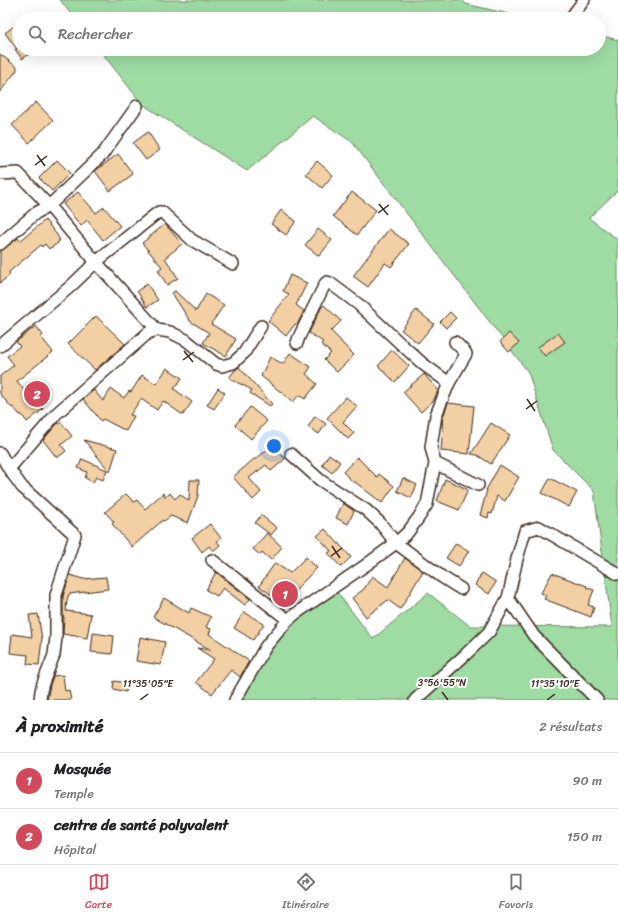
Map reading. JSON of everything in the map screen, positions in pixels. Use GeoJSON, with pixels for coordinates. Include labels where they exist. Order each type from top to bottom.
{"type":"FeatureCollection","features":[{"type":"Feature","properties":{"kind":"street"},"geometry":{"type":"LineString","coordinates":[[575,12],[584,0]]}},
{"type":"Feature","properties":{"kind":"street"},"geometry":{"type":"LineString","coordinates":[[0,244],[36,213],[49,206],[102,156],[137,106]]}},
{"type":"Feature","properties":{"kind":"street"},"geometry":{"type":"LineString","coordinates":[[0,174],[18,173],[49,206],[96,262],[157,330]]}},
{"type":"Feature","properties":{"kind":"street"},"geometry":{"type":"LineString","coordinates":[[0,346],[71,286],[96,262],[159,212],[162,212],[192,240],[233,264]]}},
{"type":"Feature","properties":{"kind":"street"},"geometry":{"type":"LineString","coordinates":[[297,343],[327,282],[358,304],[402,345],[449,383]]}},
{"type":"Feature","properties":{"kind":"street"},"geometry":{"type":"LineString","coordinates":[[9,469],[57,413],[148,334],[157,330],[170,332],[186,340],[216,364],[222,366],[233,364],[244,353],[261,326]]}},
{"type":"Feature","properties":{"kind":"street"},"geometry":{"type":"LineString","coordinates":[[235,700],[266,646],[288,620],[366,565],[408,532],[427,504],[435,463],[431,447],[436,414],[449,383],[466,354],[455,342]]}},
{"type":"Feature","properties":{"kind":"street"},"geometry":{"type":"LineString","coordinates":[[0,453],[22,487],[75,535],[56,595],[56,637],[54,655],[43,683],[40,700]]}},
{"type":"Feature","properties":{"kind":"street"},"geometry":{"type":"LineString","coordinates":[[291,454],[320,480],[366,510],[380,523],[396,542],[442,577],[461,589]]}},
{"type":"Feature","properties":{"kind":"street"},"geometry":{"type":"LineString","coordinates":[[435,463],[478,485]]}},
{"type":"Feature","properties":{"kind":"street"},"geometry":{"type":"LineString","coordinates":[[415,700],[489,632],[508,598],[525,531],[539,527],[618,574]]}},
{"type":"Feature","properties":{"kind":"street"},"geometry":{"type":"LineString","coordinates":[[212,560],[288,620]]}},
{"type":"Feature","properties":{"kind":"street"},"geometry":{"type":"LineString","coordinates":[[508,598],[534,636],[597,700]]}},
{"type":"Feature","properties":{"kind":"green space"},"geometry":{"type":"Polygon","coordinates":[[[60,0],[462,0],[466,4],[500,12],[69,12],[60,0]]]}},
{"type":"Feature","properties":{"kind":"green space"},"geometry":{"type":"Polygon","coordinates":[[[606,37],[618,40],[618,190],[589,218],[618,240],[618,700],[239,700],[266,646],[333,587],[373,639],[428,593],[470,626],[612,627],[594,491],[553,450],[528,372],[352,142],[313,116],[247,171],[142,104],[104,56],[606,56],[606,37]]]}},
{"type":"Feature","properties":{"kind":"building"},"geometry":{"type":"Polygon","coordinates":[[[12,28],[12,42],[5,33],[12,28]]]}},
{"type":"Feature","properties":{"kind":"building"},"geometry":{"type":"Polygon","coordinates":[[[0,54],[17,67],[17,70],[0,92],[0,54]]]}},
{"type":"Feature","properties":{"kind":"building"},"geometry":{"type":"Polygon","coordinates":[[[36,102],[53,120],[29,143],[12,125],[36,102]]]}},
{"type":"Feature","properties":{"kind":"building"},"geometry":{"type":"Polygon","coordinates":[[[148,132],[160,150],[146,160],[133,143],[148,132]]]}},
{"type":"Feature","properties":{"kind":"building"},"geometry":{"type":"Polygon","coordinates":[[[118,154],[133,174],[110,191],[95,171],[118,154]]]}},
{"type":"Feature","properties":{"kind":"building"},"geometry":{"type":"Polygon","coordinates":[[[57,160],[70,173],[52,191],[39,178],[57,160]]]}},
{"type":"Feature","properties":{"kind":"building"},"geometry":{"type":"Polygon","coordinates":[[[317,161],[333,175],[322,188],[306,174],[317,161]]]}},
{"type":"Feature","properties":{"kind":"building"},"geometry":{"type":"Polygon","coordinates":[[[78,192],[96,213],[104,207],[120,226],[103,240],[87,220],[81,226],[63,204],[78,192]]]}},
{"type":"Feature","properties":{"kind":"building"},"geometry":{"type":"Polygon","coordinates":[[[352,192],[376,210],[357,235],[333,216],[352,192]]]}},
{"type":"Feature","properties":{"kind":"building"},"geometry":{"type":"Polygon","coordinates":[[[281,210],[296,221],[286,235],[271,224],[281,210]]]}},
{"type":"Feature","properties":{"kind":"building"},"geometry":{"type":"Polygon","coordinates":[[[45,220],[57,235],[60,240],[58,241],[59,242],[49,249],[45,244],[42,247],[41,245],[9,272],[10,275],[0,283],[0,252],[18,238],[20,241],[45,220]]]}},
{"type":"Feature","properties":{"kind":"building"},"geometry":{"type":"Polygon","coordinates":[[[165,224],[182,244],[165,258],[178,278],[167,285],[158,270],[162,267],[142,243],[165,224]]]}},
{"type":"Feature","properties":{"kind":"building"},"geometry":{"type":"Polygon","coordinates":[[[318,229],[332,240],[319,256],[305,245],[318,229]]]}},
{"type":"Feature","properties":{"kind":"building"},"geometry":{"type":"Polygon","coordinates":[[[389,229],[409,244],[391,267],[385,263],[368,287],[353,276],[389,229]]]}},
{"type":"Feature","properties":{"kind":"building"},"geometry":{"type":"Polygon","coordinates":[[[290,275],[307,283],[296,305],[304,311],[297,325],[295,324],[286,336],[268,321],[289,294],[283,291],[290,275]]]}},
{"type":"Feature","properties":{"kind":"building"},"geometry":{"type":"Polygon","coordinates":[[[147,284],[158,300],[147,307],[137,291],[147,284]]]}},
{"type":"Feature","properties":{"kind":"building"},"geometry":{"type":"Polygon","coordinates":[[[175,291],[196,311],[206,294],[224,305],[211,324],[236,339],[226,356],[203,343],[209,333],[190,321],[172,293],[175,291]]]}},
{"type":"Feature","properties":{"kind":"building"},"geometry":{"type":"Polygon","coordinates":[[[324,305],[341,321],[331,331],[354,355],[337,372],[324,360],[331,353],[321,344],[323,342],[309,333],[321,308],[324,305]]]}},
{"type":"Feature","properties":{"kind":"building"},"geometry":{"type":"Polygon","coordinates":[[[416,310],[434,324],[418,343],[401,330],[416,310]]]}},
{"type":"Feature","properties":{"kind":"building"},"geometry":{"type":"Polygon","coordinates":[[[450,312],[456,318],[446,328],[440,322],[450,312]]]}},
{"type":"Feature","properties":{"kind":"building"},"geometry":{"type":"Polygon","coordinates":[[[96,316],[125,344],[95,370],[68,344],[96,316]]]}},
{"type":"Feature","properties":{"kind":"building"},"geometry":{"type":"Polygon","coordinates":[[[36,326],[43,335],[41,337],[53,352],[17,381],[27,394],[29,392],[43,409],[27,422],[21,414],[20,415],[13,407],[12,408],[0,394],[0,376],[14,365],[7,356],[20,346],[16,342],[36,326]]]}},
{"type":"Feature","properties":{"kind":"building"},"geometry":{"type":"Polygon","coordinates":[[[509,333],[519,343],[509,352],[500,342],[509,333]]]}},
{"type":"Feature","properties":{"kind":"building"},"geometry":{"type":"Polygon","coordinates":[[[558,333],[565,342],[545,356],[538,347],[558,333]]]}},
{"type":"Feature","properties":{"kind":"building"},"geometry":{"type":"Polygon","coordinates":[[[392,350],[409,366],[395,382],[378,366],[392,350]]]}},
{"type":"Feature","properties":{"kind":"building"},"geometry":{"type":"Polygon","coordinates":[[[290,353],[311,367],[306,374],[317,384],[305,399],[299,395],[293,402],[261,376],[270,357],[283,364],[290,353]]]}},
{"type":"Feature","properties":{"kind":"building"},"geometry":{"type":"Polygon","coordinates":[[[239,367],[272,404],[270,406],[250,393],[252,390],[229,378],[239,367]]]}},
{"type":"Feature","properties":{"kind":"building"},"geometry":{"type":"Polygon","coordinates":[[[167,368],[182,378],[174,389],[192,402],[183,415],[163,401],[157,410],[141,399],[130,415],[134,416],[126,431],[103,419],[101,421],[83,399],[94,390],[103,401],[111,389],[124,398],[129,391],[131,392],[142,375],[156,384],[167,368]]]}},
{"type":"Feature","properties":{"kind":"building"},"geometry":{"type":"Polygon","coordinates":[[[424,374],[438,390],[434,400],[421,412],[403,392],[424,374]]]}},
{"type":"Feature","properties":{"kind":"building"},"geometry":{"type":"Polygon","coordinates":[[[218,388],[225,393],[214,409],[207,405],[218,388]]]}},
{"type":"Feature","properties":{"kind":"building"},"geometry":{"type":"Polygon","coordinates":[[[346,397],[357,406],[343,422],[354,433],[348,439],[327,418],[346,397]]]}},
{"type":"Feature","properties":{"kind":"building"},"geometry":{"type":"Polygon","coordinates":[[[448,403],[474,406],[469,454],[441,451],[443,417],[448,403]]]}},
{"type":"Feature","properties":{"kind":"building"},"geometry":{"type":"Polygon","coordinates":[[[250,407],[267,421],[251,439],[235,425],[250,407]]]}},
{"type":"Feature","properties":{"kind":"building"},"geometry":{"type":"Polygon","coordinates":[[[315,416],[326,424],[319,434],[308,427],[315,416]]]}},
{"type":"Feature","properties":{"kind":"building"},"geometry":{"type":"Polygon","coordinates":[[[61,422],[72,436],[61,445],[66,451],[57,458],[43,440],[58,423],[61,422]]]}},
{"type":"Feature","properties":{"kind":"building"},"geometry":{"type":"Polygon","coordinates":[[[491,423],[510,435],[491,464],[477,455],[471,454],[491,423]]]}},
{"type":"Feature","properties":{"kind":"building"},"geometry":{"type":"Polygon","coordinates":[[[275,439],[281,446],[277,450],[285,459],[271,471],[266,465],[249,478],[261,492],[253,500],[233,477],[269,448],[267,445],[275,439]]]}},
{"type":"Feature","properties":{"kind":"building"},"geometry":{"type":"Polygon","coordinates":[[[84,440],[117,449],[110,472],[84,440]]]}},
{"type":"Feature","properties":{"kind":"building"},"geometry":{"type":"Polygon","coordinates":[[[329,454],[340,462],[332,473],[322,465],[329,454]]]}},
{"type":"Feature","properties":{"kind":"building"},"geometry":{"type":"Polygon","coordinates":[[[357,457],[377,477],[379,474],[394,486],[382,503],[355,482],[354,483],[343,472],[357,457]]]}},
{"type":"Feature","properties":{"kind":"building"},"geometry":{"type":"Polygon","coordinates":[[[82,459],[107,470],[103,480],[96,477],[93,482],[85,478],[87,472],[78,468],[82,459]]]}},
{"type":"Feature","properties":{"kind":"building"},"geometry":{"type":"Polygon","coordinates":[[[500,465],[519,477],[505,501],[497,496],[492,514],[489,513],[488,518],[480,515],[486,490],[500,465]]]}},
{"type":"Feature","properties":{"kind":"building"},"geometry":{"type":"Polygon","coordinates":[[[403,478],[417,485],[411,498],[397,491],[403,478]]]}},
{"type":"Feature","properties":{"kind":"building"},"geometry":{"type":"Polygon","coordinates":[[[550,478],[577,492],[569,507],[542,493],[550,478]]]}},
{"type":"Feature","properties":{"kind":"building"},"geometry":{"type":"Polygon","coordinates":[[[445,479],[467,489],[459,510],[437,501],[445,479]]]}},
{"type":"Feature","properties":{"kind":"building"},"geometry":{"type":"Polygon","coordinates":[[[190,480],[199,480],[198,496],[188,523],[171,516],[164,521],[163,520],[132,547],[112,524],[114,522],[105,512],[126,494],[134,502],[137,500],[145,509],[163,493],[166,497],[170,493],[175,499],[180,494],[189,501],[190,480]]]}},
{"type":"Feature","properties":{"kind":"building"},"geometry":{"type":"Polygon","coordinates":[[[343,503],[354,511],[348,524],[336,518],[343,503]]]}},
{"type":"Feature","properties":{"kind":"building"},"geometry":{"type":"Polygon","coordinates":[[[261,515],[277,528],[271,535],[255,523],[261,515]]]}},
{"type":"Feature","properties":{"kind":"building"},"geometry":{"type":"Polygon","coordinates":[[[210,524],[221,538],[217,541],[220,545],[213,551],[209,546],[202,552],[192,538],[210,524]]]}},
{"type":"Feature","properties":{"kind":"building"},"geometry":{"type":"Polygon","coordinates":[[[325,529],[351,557],[341,567],[328,553],[331,551],[317,536],[325,529]]]}},
{"type":"Feature","properties":{"kind":"building"},"geometry":{"type":"Polygon","coordinates":[[[267,533],[282,547],[271,560],[262,552],[260,555],[253,549],[267,533]]]}},
{"type":"Feature","properties":{"kind":"building"},"geometry":{"type":"Polygon","coordinates":[[[456,543],[469,551],[459,566],[446,558],[456,543]]]}},
{"type":"Feature","properties":{"kind":"building"},"geometry":{"type":"Polygon","coordinates":[[[306,557],[317,568],[293,594],[281,585],[273,596],[259,586],[275,563],[290,573],[306,557]]]}},
{"type":"Feature","properties":{"kind":"building"},"geometry":{"type":"Polygon","coordinates":[[[405,558],[423,571],[404,603],[400,609],[388,600],[366,617],[352,598],[364,589],[372,576],[388,587],[405,558]]]}},
{"type":"Feature","properties":{"kind":"building"},"geometry":{"type":"Polygon","coordinates":[[[216,572],[250,599],[245,605],[223,588],[217,596],[206,590],[216,572]]]}},
{"type":"Feature","properties":{"kind":"building"},"geometry":{"type":"Polygon","coordinates":[[[482,573],[496,582],[489,594],[475,585],[482,573]]]}},
{"type":"Feature","properties":{"kind":"building"},"geometry":{"type":"Polygon","coordinates":[[[552,573],[594,590],[588,605],[594,607],[591,617],[544,599],[546,595],[541,593],[552,573]]]}},
{"type":"Feature","properties":{"kind":"building"},"geometry":{"type":"Polygon","coordinates":[[[70,575],[83,579],[106,577],[108,589],[69,594],[67,600],[66,611],[91,614],[87,638],[63,634],[63,596],[70,575]]]}},
{"type":"Feature","properties":{"kind":"building"},"geometry":{"type":"Polygon","coordinates":[[[164,598],[189,613],[191,608],[211,617],[206,627],[211,629],[209,634],[249,661],[240,677],[231,670],[212,694],[196,682],[214,659],[197,648],[211,650],[153,617],[164,598]]]}},
{"type":"Feature","properties":{"kind":"building"},"geometry":{"type":"Polygon","coordinates":[[[244,612],[264,624],[253,640],[234,628],[244,612]]]}},
{"type":"Feature","properties":{"kind":"building"},"geometry":{"type":"Polygon","coordinates":[[[38,614],[42,639],[39,665],[27,664],[28,655],[10,653],[12,634],[32,637],[29,615],[38,614]]]}},
{"type":"Feature","properties":{"kind":"building"},"geometry":{"type":"Polygon","coordinates":[[[93,633],[114,636],[112,654],[91,652],[93,633]]]}},
{"type":"Feature","properties":{"kind":"building"},"geometry":{"type":"Polygon","coordinates":[[[140,637],[165,642],[161,665],[136,661],[140,637]]]}},
{"type":"Feature","properties":{"kind":"building"},"geometry":{"type":"Polygon","coordinates":[[[63,675],[65,691],[69,690],[71,700],[47,700],[53,676],[63,675]]]}},
{"type":"Feature","properties":{"kind":"building"},"geometry":{"type":"Polygon","coordinates":[[[114,681],[128,683],[126,692],[113,689],[114,681]]]}},
{"type":"Feature","properties":{"kind":"place","name":"centre de santé polyvalent"},"geometry":{"type":"Point","coordinates":[37,394]}},
{"type":"Feature","properties":{"kind":"place","name":"Mosquée"},"geometry":{"type":"Point","coordinates":[285,594]}}]}
